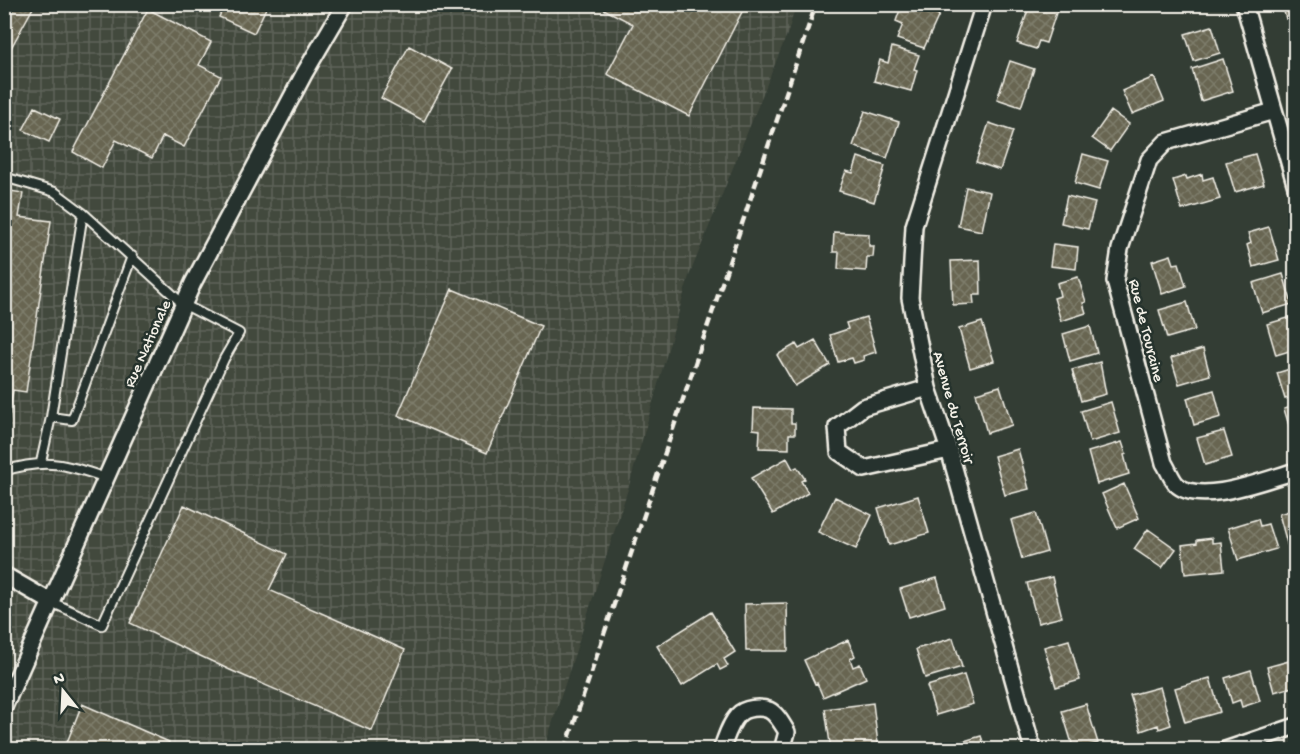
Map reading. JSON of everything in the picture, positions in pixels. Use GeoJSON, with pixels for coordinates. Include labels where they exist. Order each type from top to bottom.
{"type":"FeatureCollection","features":[{"type":"Feature","properties":{"kind":"street","name":"Rue Nationale"},"geometry":{"type":"LineString","coordinates":[[4,707],[183,304],[290,100],[345,4]]}},
{"type":"Feature","properties":{"kind":"street","name":"Avenue du Terroir"},"geometry":{"type":"LineString","coordinates":[[984,4],[914,226],[910,298],[928,388],[949,450],[1033,750]]}},
{"type":"Feature","properties":{"kind":"street"},"geometry":{"type":"LineString","coordinates":[[1244,4],[1296,187]]}},
{"type":"Feature","properties":{"kind":"street","name":"Rue de Touraine"},"geometry":{"type":"LineString","coordinates":[[1274,111],[1166,142],[1149,160],[1120,249],[1115,281],[1164,463],[1176,484],[1194,494],[1215,494],[1296,471]]}},
{"type":"Feature","properties":{"kind":"street"},"geometry":{"type":"LineString","coordinates":[[928,388],[862,407],[837,427],[839,452],[864,469],[949,450]]}},
{"type":"Feature","properties":{"kind":"street"},"geometry":{"type":"LineString","coordinates":[[4,575],[51,602]]}},
{"type":"Feature","properties":{"kind":"street"},"geometry":{"type":"LineString","coordinates":[[721,750],[729,728],[739,714],[752,708],[768,710],[780,720],[787,732],[782,750]]}},
{"type":"Feature","properties":{"kind":"street"},"geometry":{"type":"LineString","coordinates":[[1225,750],[1246,747],[1296,726]]}},
{"type":"Feature","properties":{"kind":"lane"},"geometry":{"type":"LineString","coordinates":[[4,177],[54,192],[83,213],[183,304],[239,333],[219,370],[102,625],[51,602]]}},
{"type":"Feature","properties":{"kind":"lane"},"geometry":{"type":"LineString","coordinates":[[41,462],[51,417],[83,213]]}},
{"type":"Feature","properties":{"kind":"lane"},"geometry":{"type":"LineString","coordinates":[[51,417],[72,420],[132,256]]}},
{"type":"Feature","properties":{"kind":"lane"},"geometry":{"type":"LineString","coordinates":[[4,471],[41,462],[72,466],[106,478]]}},
{"type":"Feature","properties":{"kind":"shaded area"},"geometry":{"type":"Polygon","coordinates":[[[4,5],[796,5],[788,32],[689,276],[628,489],[544,749],[5,749],[4,5]]]}},
{"type":"Feature","properties":{"kind":"building"},"geometry":{"type":"Polygon","coordinates":[[[4,4],[35,4],[6,57],[4,56],[4,4]]]}},
{"type":"Feature","properties":{"kind":"building"},"geometry":{"type":"Polygon","coordinates":[[[225,4],[268,4],[254,33],[219,17],[225,4]]]}},
{"type":"Feature","properties":{"kind":"building"},"geometry":{"type":"Polygon","coordinates":[[[594,4],[746,4],[689,116],[607,74],[633,24],[594,4]]]}},
{"type":"Feature","properties":{"kind":"building"},"geometry":{"type":"Polygon","coordinates":[[[902,4],[911,4],[939,15],[924,48],[897,39],[903,24],[896,21],[902,4]]]}},
{"type":"Feature","properties":{"kind":"building"},"geometry":{"type":"Polygon","coordinates":[[[1030,4],[1059,4],[1046,43],[1039,41],[1036,49],[1017,43],[1030,4]]]}},
{"type":"Feature","properties":{"kind":"building"},"geometry":{"type":"Polygon","coordinates":[[[1282,4],[1296,4],[1296,35],[1294,35],[1289,18],[1286,19],[1282,4]]]}},
{"type":"Feature","properties":{"kind":"building"},"geometry":{"type":"Polygon","coordinates":[[[148,9],[211,42],[199,65],[221,76],[184,147],[163,136],[152,158],[116,140],[102,168],[73,152],[148,9]]]}},
{"type":"Feature","properties":{"kind":"building"},"geometry":{"type":"Polygon","coordinates":[[[1212,26],[1220,53],[1194,61],[1185,34],[1212,26]]]}},
{"type":"Feature","properties":{"kind":"building"},"geometry":{"type":"Polygon","coordinates":[[[409,46],[452,69],[424,121],[381,98],[409,46]]]}},
{"type":"Feature","properties":{"kind":"building"},"geometry":{"type":"Polygon","coordinates":[[[892,47],[919,55],[914,69],[917,70],[911,91],[874,81],[880,60],[888,63],[892,47]]]}},
{"type":"Feature","properties":{"kind":"building"},"geometry":{"type":"Polygon","coordinates":[[[1223,59],[1233,91],[1201,101],[1192,69],[1223,59]]]}},
{"type":"Feature","properties":{"kind":"building"},"geometry":{"type":"Polygon","coordinates":[[[1010,61],[1034,69],[1021,107],[997,99],[1010,61]]]}},
{"type":"Feature","properties":{"kind":"building"},"geometry":{"type":"Polygon","coordinates":[[[1154,77],[1164,101],[1132,114],[1122,91],[1154,77]]]}},
{"type":"Feature","properties":{"kind":"building"},"geometry":{"type":"Polygon","coordinates":[[[35,107],[60,119],[49,142],[23,130],[35,107]]]}},
{"type":"Feature","properties":{"kind":"building"},"geometry":{"type":"Polygon","coordinates":[[[865,111],[899,122],[887,158],[853,146],[865,111]]]}},
{"type":"Feature","properties":{"kind":"building"},"geometry":{"type":"Polygon","coordinates":[[[1111,111],[1129,124],[1110,151],[1092,138],[1111,111]]]}},
{"type":"Feature","properties":{"kind":"building"},"geometry":{"type":"Polygon","coordinates":[[[989,123],[1013,131],[1000,170],[976,162],[989,123]]]}},
{"type":"Feature","properties":{"kind":"building"},"geometry":{"type":"Polygon","coordinates":[[[1083,154],[1108,161],[1099,190],[1075,183],[1083,154]]]}},
{"type":"Feature","properties":{"kind":"building"},"geometry":{"type":"Polygon","coordinates":[[[1255,154],[1264,184],[1235,192],[1226,162],[1255,154]]]}},
{"type":"Feature","properties":{"kind":"building"},"geometry":{"type":"Polygon","coordinates":[[[858,157],[885,166],[874,202],[839,191],[846,171],[853,173],[858,157]]]}},
{"type":"Feature","properties":{"kind":"building"},"geometry":{"type":"Polygon","coordinates":[[[1202,174],[1203,180],[1213,177],[1220,199],[1182,210],[1173,180],[1186,176],[1187,179],[1202,174]]]}},
{"type":"Feature","properties":{"kind":"building"},"geometry":{"type":"Polygon","coordinates":[[[966,187],[990,192],[982,231],[958,226],[966,187]]]}},
{"type":"Feature","properties":{"kind":"building"},"geometry":{"type":"Polygon","coordinates":[[[4,190],[23,193],[19,217],[51,221],[26,392],[13,390],[4,450],[4,190]]]}},
{"type":"Feature","properties":{"kind":"building"},"geometry":{"type":"Polygon","coordinates":[[[1067,196],[1095,203],[1088,229],[1061,223],[1067,196]]]}},
{"type":"Feature","properties":{"kind":"building"},"geometry":{"type":"Polygon","coordinates":[[[1269,227],[1279,260],[1253,267],[1247,245],[1251,243],[1248,233],[1269,227]]]}},
{"type":"Feature","properties":{"kind":"building"},"geometry":{"type":"Polygon","coordinates":[[[834,232],[869,234],[869,246],[874,246],[873,257],[867,257],[866,271],[838,269],[839,252],[833,252],[834,232]]]}},
{"type":"Feature","properties":{"kind":"building"},"geometry":{"type":"Polygon","coordinates":[[[1053,244],[1078,247],[1076,269],[1050,266],[1053,244]]]}},
{"type":"Feature","properties":{"kind":"building"},"geometry":{"type":"Polygon","coordinates":[[[1171,255],[1174,264],[1179,263],[1186,286],[1162,294],[1152,261],[1171,255]]]}},
{"type":"Feature","properties":{"kind":"building"},"geometry":{"type":"Polygon","coordinates":[[[980,260],[981,295],[973,295],[974,304],[953,305],[951,261],[980,260]]]}},
{"type":"Feature","properties":{"kind":"building"},"geometry":{"type":"Polygon","coordinates":[[[1283,274],[1292,304],[1262,313],[1253,283],[1283,274]]]}},
{"type":"Feature","properties":{"kind":"building"},"geometry":{"type":"Polygon","coordinates":[[[1078,277],[1086,302],[1083,303],[1086,313],[1061,321],[1054,298],[1060,296],[1057,283],[1078,277]]]}},
{"type":"Feature","properties":{"kind":"building"},"geometry":{"type":"Polygon","coordinates":[[[452,289],[541,326],[487,453],[398,415],[452,289]]]}},
{"type":"Feature","properties":{"kind":"building"},"geometry":{"type":"Polygon","coordinates":[[[1187,302],[1195,330],[1167,338],[1159,310],[1187,302]]]}},
{"type":"Feature","properties":{"kind":"building"},"geometry":{"type":"Polygon","coordinates":[[[1295,316],[1296,349],[1276,355],[1267,324],[1295,316]]]}},
{"type":"Feature","properties":{"kind":"building"},"geometry":{"type":"Polygon","coordinates":[[[866,317],[876,352],[863,356],[864,360],[854,363],[852,358],[838,362],[830,335],[848,329],[846,323],[866,317]]]}},
{"type":"Feature","properties":{"kind":"building"},"geometry":{"type":"Polygon","coordinates":[[[982,322],[994,361],[970,368],[959,329],[982,322]]]}},
{"type":"Feature","properties":{"kind":"building"},"geometry":{"type":"Polygon","coordinates":[[[1090,326],[1097,353],[1070,361],[1063,334],[1090,326]]]}},
{"type":"Feature","properties":{"kind":"building"},"geometry":{"type":"Polygon","coordinates":[[[815,340],[830,365],[795,386],[777,355],[796,344],[799,349],[815,340]]]}},
{"type":"Feature","properties":{"kind":"building"},"geometry":{"type":"Polygon","coordinates":[[[1203,349],[1210,375],[1179,384],[1171,358],[1203,349]]]}},
{"type":"Feature","properties":{"kind":"building"},"geometry":{"type":"Polygon","coordinates":[[[1100,362],[1106,394],[1081,401],[1072,370],[1100,362]]]}},
{"type":"Feature","properties":{"kind":"building"},"geometry":{"type":"Polygon","coordinates":[[[1296,367],[1296,396],[1285,399],[1277,373],[1296,367]]]}},
{"type":"Feature","properties":{"kind":"building"},"geometry":{"type":"Polygon","coordinates":[[[1000,386],[1012,425],[987,433],[976,393],[1000,386]]]}},
{"type":"Feature","properties":{"kind":"building"},"geometry":{"type":"Polygon","coordinates":[[[1214,390],[1221,417],[1194,425],[1187,398],[1214,390]]]}},
{"type":"Feature","properties":{"kind":"building"},"geometry":{"type":"Polygon","coordinates":[[[1111,402],[1120,433],[1090,442],[1081,411],[1111,402]]]}},
{"type":"Feature","properties":{"kind":"building"},"geometry":{"type":"Polygon","coordinates":[[[1296,406],[1296,441],[1294,442],[1284,409],[1296,406]]]}},
{"type":"Feature","properties":{"kind":"building"},"geometry":{"type":"Polygon","coordinates":[[[754,408],[791,409],[791,423],[795,423],[795,434],[789,434],[789,449],[759,448],[760,430],[753,429],[754,408]]]}},
{"type":"Feature","properties":{"kind":"building"},"geometry":{"type":"Polygon","coordinates":[[[1224,431],[1232,457],[1205,465],[1197,438],[1224,431]]]}},
{"type":"Feature","properties":{"kind":"building"},"geometry":{"type":"Polygon","coordinates":[[[1122,442],[1129,474],[1097,484],[1088,452],[1122,442]]]}},
{"type":"Feature","properties":{"kind":"building"},"geometry":{"type":"Polygon","coordinates":[[[1018,449],[1029,489],[1005,495],[994,456],[1018,449]]]}},
{"type":"Feature","properties":{"kind":"building"},"geometry":{"type":"Polygon","coordinates":[[[787,458],[793,469],[797,467],[805,479],[801,481],[808,493],[773,514],[751,478],[787,458]]]}},
{"type":"Feature","properties":{"kind":"building"},"geometry":{"type":"Polygon","coordinates":[[[1124,484],[1139,518],[1117,528],[1102,494],[1124,484]]]}},
{"type":"Feature","properties":{"kind":"building"},"geometry":{"type":"Polygon","coordinates":[[[918,496],[929,533],[889,545],[878,508],[918,496]]]}},
{"type":"Feature","properties":{"kind":"building"},"geometry":{"type":"Polygon","coordinates":[[[835,497],[872,515],[856,549],[818,532],[835,497]]]}},
{"type":"Feature","properties":{"kind":"building"},"geometry":{"type":"Polygon","coordinates":[[[184,505],[287,554],[269,590],[405,650],[372,731],[230,670],[130,623],[184,505]]]}},
{"type":"Feature","properties":{"kind":"building"},"geometry":{"type":"Polygon","coordinates":[[[1296,509],[1296,545],[1288,547],[1279,514],[1296,509]]]}},
{"type":"Feature","properties":{"kind":"building"},"geometry":{"type":"Polygon","coordinates":[[[1036,513],[1047,552],[1022,559],[1011,520],[1036,513]]]}},
{"type":"Feature","properties":{"kind":"building"},"geometry":{"type":"Polygon","coordinates":[[[1258,519],[1260,526],[1268,524],[1276,549],[1238,560],[1228,528],[1258,519]]]}},
{"type":"Feature","properties":{"kind":"building"},"geometry":{"type":"Polygon","coordinates":[[[1148,529],[1176,549],[1162,568],[1134,549],[1148,529]]]}},
{"type":"Feature","properties":{"kind":"building"},"geometry":{"type":"Polygon","coordinates":[[[1212,538],[1212,543],[1221,542],[1224,570],[1185,574],[1182,545],[1212,538]]]}},
{"type":"Feature","properties":{"kind":"building"},"geometry":{"type":"Polygon","coordinates":[[[1052,577],[1062,617],[1038,623],[1027,583],[1052,577]]]}},
{"type":"Feature","properties":{"kind":"building"},"geometry":{"type":"Polygon","coordinates":[[[937,578],[945,606],[909,617],[900,589],[937,578]]]}},
{"type":"Feature","properties":{"kind":"building"},"geometry":{"type":"Polygon","coordinates":[[[787,603],[788,651],[746,651],[745,604],[787,603]]]}},
{"type":"Feature","properties":{"kind":"building"},"geometry":{"type":"Polygon","coordinates":[[[711,612],[735,652],[724,659],[728,666],[720,670],[717,664],[682,686],[657,646],[711,612]]]}},
{"type":"Feature","properties":{"kind":"building"},"geometry":{"type":"Polygon","coordinates":[[[953,638],[962,667],[925,678],[916,649],[953,638]]]}},
{"type":"Feature","properties":{"kind":"building"},"geometry":{"type":"Polygon","coordinates":[[[848,640],[855,656],[850,659],[853,667],[860,664],[866,678],[823,697],[804,660],[848,640]]]}},
{"type":"Feature","properties":{"kind":"building"},"geometry":{"type":"Polygon","coordinates":[[[1069,640],[1080,680],[1056,687],[1044,647],[1069,640]]]}},
{"type":"Feature","properties":{"kind":"building"},"geometry":{"type":"Polygon","coordinates":[[[1289,661],[1291,668],[1296,667],[1296,686],[1274,692],[1267,667],[1289,661]]]}},
{"type":"Feature","properties":{"kind":"building"},"geometry":{"type":"Polygon","coordinates":[[[1251,670],[1260,701],[1242,707],[1240,700],[1232,703],[1225,678],[1251,670]]]}},
{"type":"Feature","properties":{"kind":"building"},"geometry":{"type":"Polygon","coordinates":[[[964,675],[973,704],[936,715],[927,686],[964,675]]]}},
{"type":"Feature","properties":{"kind":"building"},"geometry":{"type":"Polygon","coordinates":[[[1210,678],[1220,712],[1185,722],[1175,688],[1210,678]]]}},
{"type":"Feature","properties":{"kind":"building"},"geometry":{"type":"Polygon","coordinates":[[[1160,687],[1171,725],[1159,729],[1158,725],[1141,731],[1130,695],[1160,687]]]}},
{"type":"Feature","properties":{"kind":"building"},"geometry":{"type":"Polygon","coordinates":[[[873,703],[878,744],[831,750],[825,709],[873,703]]]}},
{"type":"Feature","properties":{"kind":"building"},"geometry":{"type":"Polygon","coordinates":[[[82,704],[169,742],[166,750],[64,750],[82,704]]]}},
{"type":"Feature","properties":{"kind":"building"},"geometry":{"type":"Polygon","coordinates":[[[1086,704],[1098,743],[1074,750],[1062,711],[1086,704]]]}},
{"type":"Feature","properties":{"kind":"building"},"geometry":{"type":"Polygon","coordinates":[[[981,736],[986,750],[945,750],[944,747],[981,736]]]}},
{"type":"Feature","properties":{"kind":"building"},"geometry":{"type":"Polygon","coordinates":[[[632,744],[646,750],[630,750],[632,744]]]}},
{"type":"Feature","properties":{"kind":"railway"},"geometry":{"type":"LineString","coordinates":[[565,750],[816,4]]}}]}
